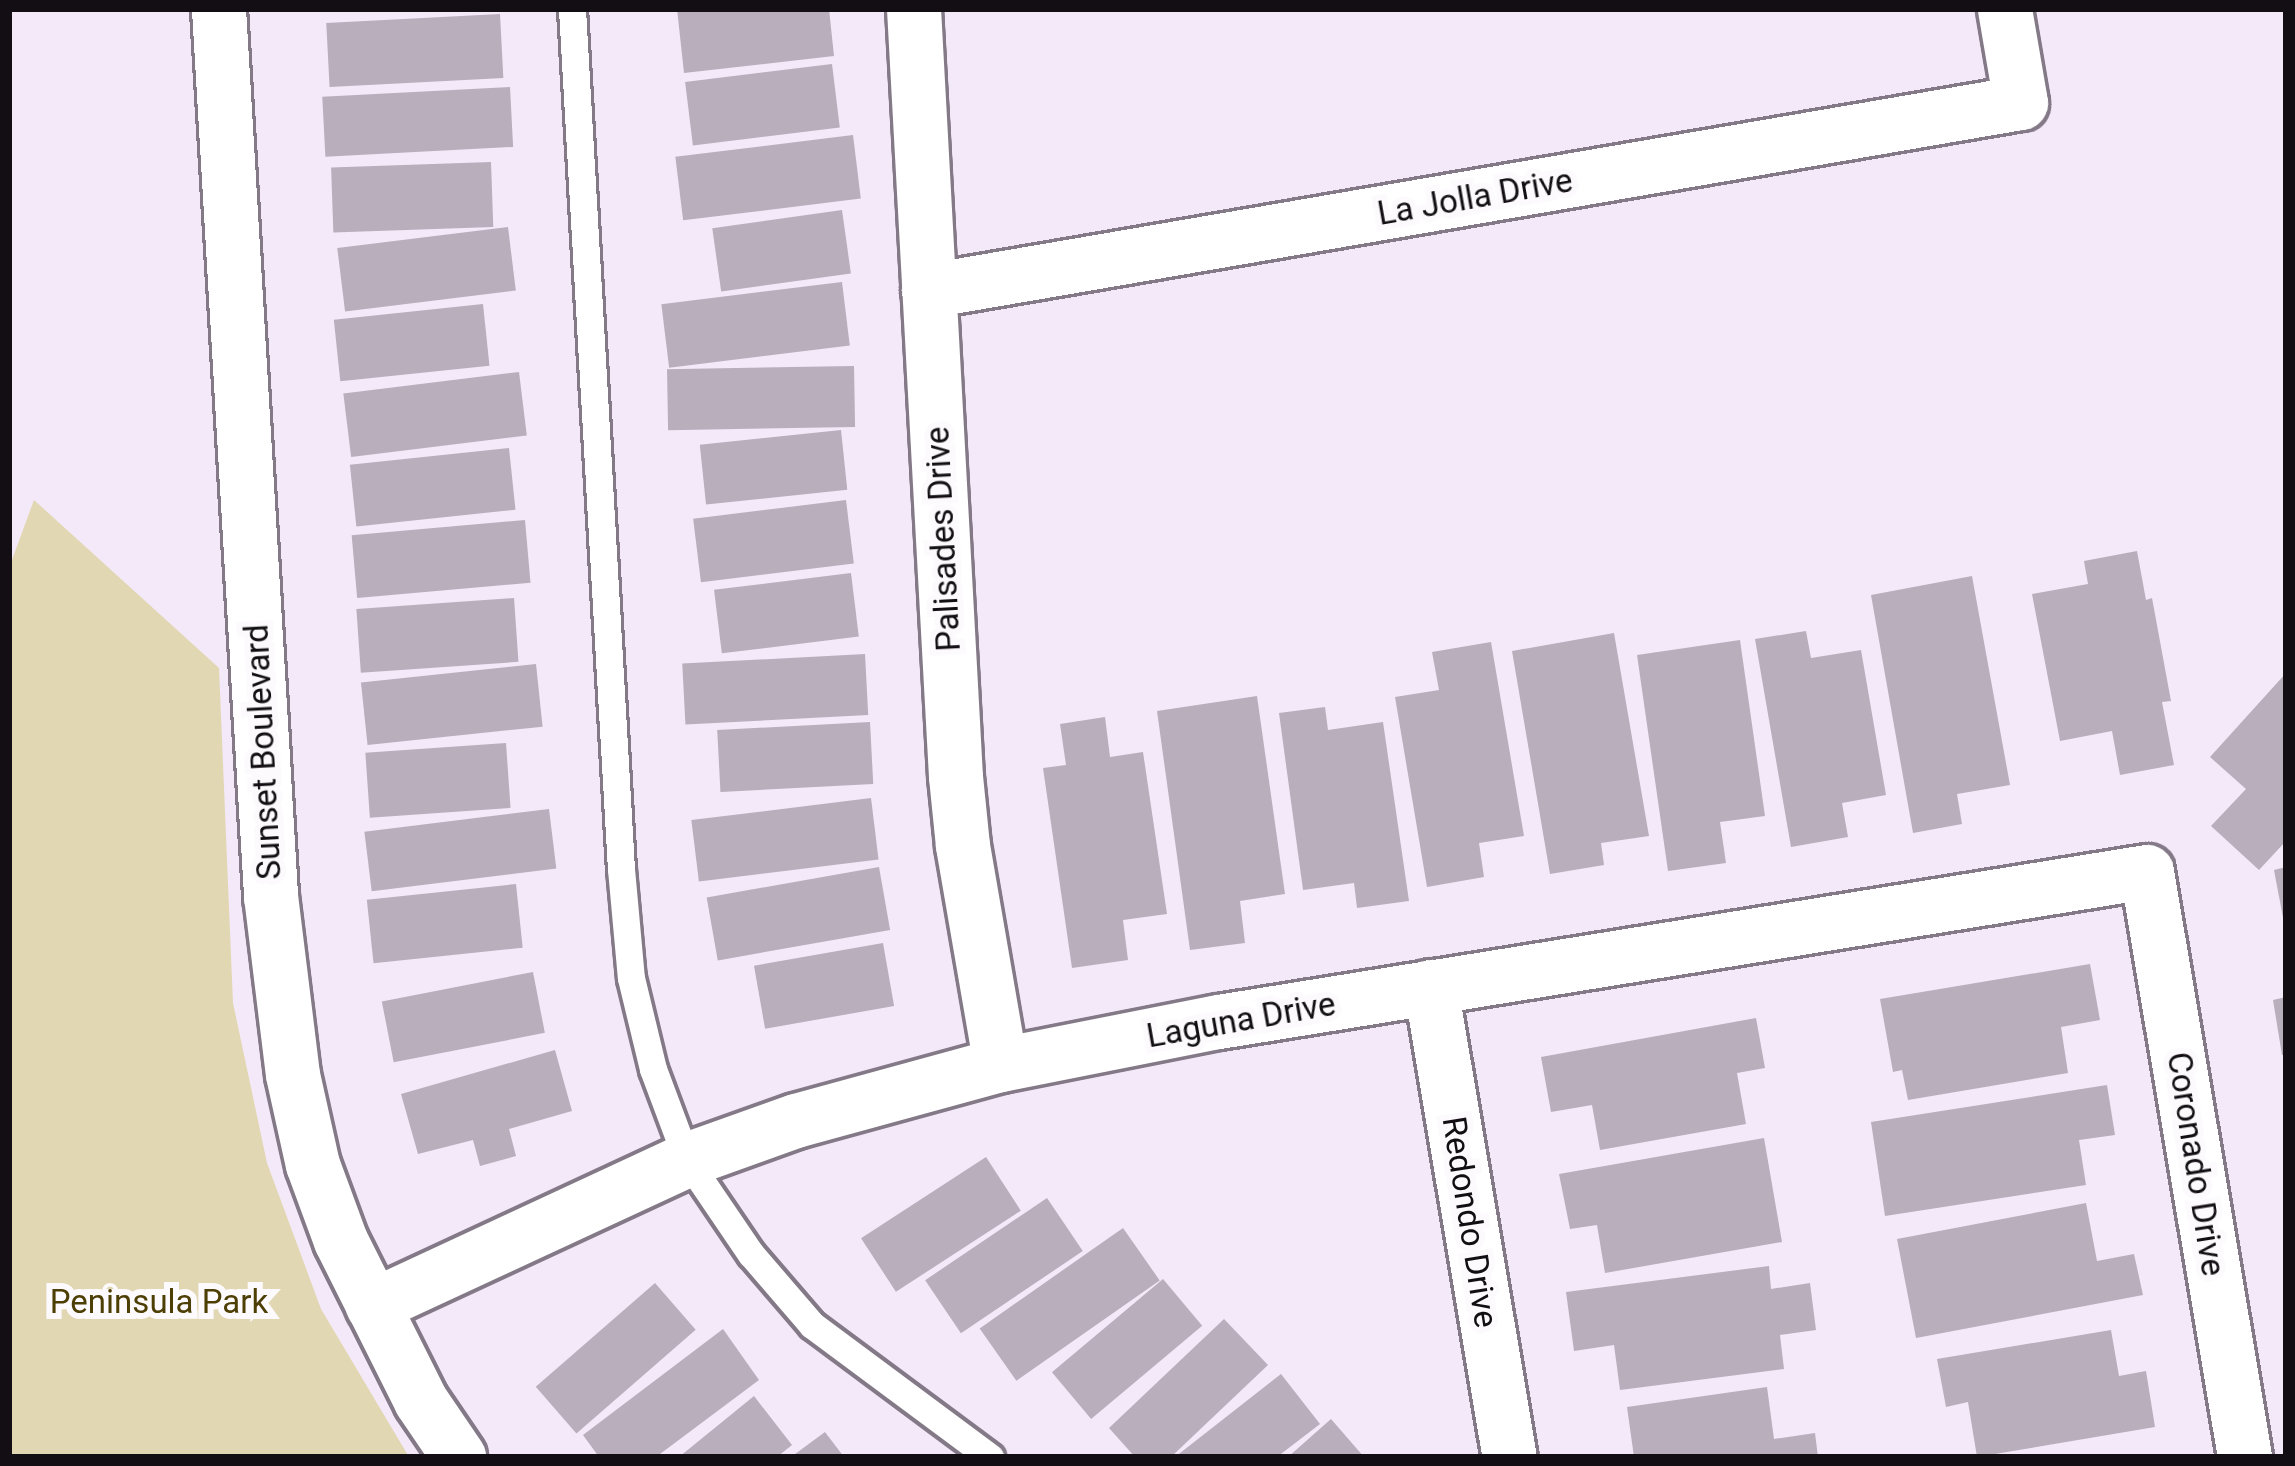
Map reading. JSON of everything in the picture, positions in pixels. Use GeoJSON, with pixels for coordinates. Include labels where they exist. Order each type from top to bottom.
{"type":"FeatureCollection","features":[{"type":"Feature","properties":{"kind":"street","name":"Sunset Boulevard"},"geometry":{"type":"LineString","coordinates":[[219,9],[280,982],[313,1165],[373,1306],[421,1401],[459,1457]]}},
{"type":"Feature","properties":{"kind":"street","name":"Palisades Drive"},"geometry":{"type":"LineString","coordinates":[[914,9],[961,823],[1001,1065]]}},
{"type":"Feature","properties":{"kind":"street","name":"La Jolla Drive"},"geometry":{"type":"LineString","coordinates":[[929,291],[2021,103],[2006,9]]}},
{"type":"Feature","properties":{"kind":"street","name":"Laguna Drive"},"geometry":{"type":"LineString","coordinates":[[373,1306],[687,1160],[796,1121],[1001,1065],[1431,987],[2147,872]]}},
{"type":"Feature","properties":{"kind":"street","name":"Coronado Drive"},"geometry":{"type":"LineString","coordinates":[[2147,872],[2245,1457]]}},
{"type":"Feature","properties":{"kind":"street","name":"Redondo Drive"},"geometry":{"type":"LineString","coordinates":[[1431,987],[1510,1457]]}},
{"type":"Feature","properties":{"kind":"lane"},"geometry":{"type":"LineString","coordinates":[[572,9],[632,978],[653,1069],[687,1160],[751,1254],[812,1325],[990,1457]]}},
{"type":"Feature","properties":{"kind":"green space","name":"Peninsula Park"},"geometry":{"type":"Polygon","coordinates":[[[34,500],[219,668],[233,1003],[267,1163],[321,1309],[409,1457],[9,1457],[9,568],[34,500]]]}},
{"type":"Feature","properties":{"kind":"building"},"geometry":{"type":"Polygon","coordinates":[[[677,9],[829,9],[834,56],[684,73],[677,9]]]}},
{"type":"Feature","properties":{"kind":"building"},"geometry":{"type":"Polygon","coordinates":[[[500,14],[503,78],[330,87],[326,23],[500,14]]]}},
{"type":"Feature","properties":{"kind":"building"},"geometry":{"type":"Polygon","coordinates":[[[832,64],[840,128],[693,146],[685,82],[832,64]]]}},
{"type":"Feature","properties":{"kind":"building"},"geometry":{"type":"Polygon","coordinates":[[[510,87],[513,147],[325,157],[322,97],[510,87]]]}},
{"type":"Feature","properties":{"kind":"building"},"geometry":{"type":"Polygon","coordinates":[[[853,135],[861,199],[683,220],[675,157],[853,135]]]}},
{"type":"Feature","properties":{"kind":"building"},"geometry":{"type":"Polygon","coordinates":[[[491,162],[493,227],[333,233],[331,168],[491,162]]]}},
{"type":"Feature","properties":{"kind":"building"},"geometry":{"type":"Polygon","coordinates":[[[842,210],[851,273],[721,292],[712,228],[842,210]]]}},
{"type":"Feature","properties":{"kind":"building"},"geometry":{"type":"Polygon","coordinates":[[[508,227],[516,291],[345,311],[337,248],[508,227]]]}},
{"type":"Feature","properties":{"kind":"building"},"geometry":{"type":"Polygon","coordinates":[[[842,282],[850,346],[669,368],[661,304],[842,282]]]}},
{"type":"Feature","properties":{"kind":"building"},"geometry":{"type":"Polygon","coordinates":[[[483,304],[489,366],[340,381],[334,320],[483,304]]]}},
{"type":"Feature","properties":{"kind":"building"},"geometry":{"type":"Polygon","coordinates":[[[854,366],[855,427],[668,430],[667,369],[854,366]]]}},
{"type":"Feature","properties":{"kind":"building"},"geometry":{"type":"Polygon","coordinates":[[[519,372],[527,436],[351,457],[343,394],[519,372]]]}},
{"type":"Feature","properties":{"kind":"building"},"geometry":{"type":"Polygon","coordinates":[[[841,430],[847,490],[706,505],[700,445],[841,430]]]}},
{"type":"Feature","properties":{"kind":"building"},"geometry":{"type":"Polygon","coordinates":[[[509,448],[515,510],[356,526],[350,465],[509,448]]]}},
{"type":"Feature","properties":{"kind":"building"},"geometry":{"type":"Polygon","coordinates":[[[846,500],[854,564],[701,582],[693,519],[846,500]]]}},
{"type":"Feature","properties":{"kind":"building"},"geometry":{"type":"Polygon","coordinates":[[[525,520],[530,583],[357,598],[352,535],[525,520]]]}},
{"type":"Feature","properties":{"kind":"building"},"geometry":{"type":"Polygon","coordinates":[[[2137,551],[2146,600],[2152,598],[2171,701],[2162,702],[2174,765],[2120,775],[2112,731],[2060,741],[2032,594],[2088,584],[2084,561],[2137,551]]]}},
{"type":"Feature","properties":{"kind":"building"},"geometry":{"type":"Polygon","coordinates":[[[851,573],[859,637],[722,653],[714,590],[851,573]]]}},
{"type":"Feature","properties":{"kind":"building"},"geometry":{"type":"Polygon","coordinates":[[[1972,576],[2010,785],[1957,794],[1962,824],[1913,833],[1871,595],[1972,576]]]}},
{"type":"Feature","properties":{"kind":"building"},"geometry":{"type":"Polygon","coordinates":[[[514,598],[518,662],[361,673],[356,609],[514,598]]]}},
{"type":"Feature","properties":{"kind":"building"},"geometry":{"type":"Polygon","coordinates":[[[1806,631],[1811,658],[1861,650],[1886,795],[1842,803],[1848,837],[1791,847],[1755,639],[1806,631]]]}},
{"type":"Feature","properties":{"kind":"building"},"geometry":{"type":"Polygon","coordinates":[[[1614,633],[1649,836],[1601,843],[1604,865],[1550,874],[1512,651],[1614,633]]]}},
{"type":"Feature","properties":{"kind":"building"},"geometry":{"type":"Polygon","coordinates":[[[1740,640],[1765,816],[1720,822],[1726,863],[1668,871],[1637,655],[1740,640]]]}},
{"type":"Feature","properties":{"kind":"building"},"geometry":{"type":"Polygon","coordinates":[[[1491,642],[1524,836],[1479,843],[1484,877],[1427,887],[1395,697],[1439,690],[1432,652],[1491,642]]]}},
{"type":"Feature","properties":{"kind":"building"},"geometry":{"type":"Polygon","coordinates":[[[865,654],[868,715],[685,724],[682,664],[865,654]]]}},
{"type":"Feature","properties":{"kind":"building"},"geometry":{"type":"Polygon","coordinates":[[[536,664],[543,727],[368,745],[361,682],[536,664]]]}},
{"type":"Feature","properties":{"kind":"building"},"geometry":{"type":"Polygon","coordinates":[[[2286,673],[2286,841],[2259,870],[2211,826],[2246,789],[2210,757],[2286,673]]]}},
{"type":"Feature","properties":{"kind":"building"},"geometry":{"type":"Polygon","coordinates":[[[1257,696],[1285,894],[1240,901],[1245,943],[1190,950],[1157,711],[1257,696]]]}},
{"type":"Feature","properties":{"kind":"building"},"geometry":{"type":"Polygon","coordinates":[[[1325,707],[1328,730],[1383,722],[1409,901],[1357,908],[1354,883],[1303,890],[1279,713],[1325,707]]]}},
{"type":"Feature","properties":{"kind":"building"},"geometry":{"type":"Polygon","coordinates":[[[1105,717],[1110,757],[1143,752],[1167,914],[1123,920],[1128,960],[1072,968],[1043,768],[1066,765],[1060,724],[1105,717]]]}},
{"type":"Feature","properties":{"kind":"building"},"geometry":{"type":"Polygon","coordinates":[[[870,722],[873,784],[720,792],[717,730],[870,722]]]}},
{"type":"Feature","properties":{"kind":"building"},"geometry":{"type":"Polygon","coordinates":[[[506,743],[511,808],[370,818],[365,753],[506,743]]]}},
{"type":"Feature","properties":{"kind":"building"},"geometry":{"type":"Polygon","coordinates":[[[871,798],[879,860],[699,882],[691,820],[871,798]]]}},
{"type":"Feature","properties":{"kind":"building"},"geometry":{"type":"Polygon","coordinates":[[[549,809],[556,869],[372,891],[364,832],[549,809]]]}},
{"type":"Feature","properties":{"kind":"building"},"geometry":{"type":"Polygon","coordinates":[[[879,867],[890,930],[718,960],[707,897],[879,867]]]}},
{"type":"Feature","properties":{"kind":"building"},"geometry":{"type":"Polygon","coordinates":[[[2286,867],[2286,922],[2284,923],[2274,870],[2286,867]]]}},
{"type":"Feature","properties":{"kind":"building"},"geometry":{"type":"Polygon","coordinates":[[[516,884],[523,948],[374,963],[367,900],[516,884]]]}},
{"type":"Feature","properties":{"kind":"building"},"geometry":{"type":"Polygon","coordinates":[[[883,943],[894,1006],[765,1029],[754,966],[883,943]]]}},
{"type":"Feature","properties":{"kind":"building"},"geometry":{"type":"Polygon","coordinates":[[[2090,964],[2100,1020],[2061,1027],[2068,1073],[1908,1100],[1902,1070],[1893,1072],[1880,999],[2090,964]]]}},
{"type":"Feature","properties":{"kind":"building"},"geometry":{"type":"Polygon","coordinates":[[[533,972],[545,1033],[394,1062],[382,1001],[533,972]]]}},
{"type":"Feature","properties":{"kind":"building"},"geometry":{"type":"Polygon","coordinates":[[[2286,997],[2286,1055],[2282,1055],[2273,1000],[2286,997]]]}},
{"type":"Feature","properties":{"kind":"building"},"geometry":{"type":"Polygon","coordinates":[[[1756,1018],[1765,1068],[1737,1073],[1746,1124],[1600,1150],[1592,1105],[1551,1112],[1541,1057],[1756,1018]]]}},
{"type":"Feature","properties":{"kind":"building"},"geometry":{"type":"Polygon","coordinates":[[[555,1050],[572,1111],[509,1129],[516,1156],[480,1166],[473,1140],[418,1154],[401,1094],[555,1050]]]}},
{"type":"Feature","properties":{"kind":"building"},"geometry":{"type":"Polygon","coordinates":[[[2107,1085],[2115,1135],[2079,1140],[2086,1185],[1885,1216],[1871,1122],[2107,1085]]]}},
{"type":"Feature","properties":{"kind":"building"},"geometry":{"type":"Polygon","coordinates":[[[1764,1138],[1782,1242],[1605,1273],[1597,1225],[1570,1229],[1559,1174],[1764,1138]]]}},
{"type":"Feature","properties":{"kind":"building"},"geometry":{"type":"Polygon","coordinates":[[[986,1157],[1021,1211],[896,1292],[861,1238],[986,1157]]]}},
{"type":"Feature","properties":{"kind":"building"},"geometry":{"type":"Polygon","coordinates":[[[1047,1198],[1083,1251],[961,1333],[925,1280],[1047,1198]]]}},
{"type":"Feature","properties":{"kind":"building"},"geometry":{"type":"Polygon","coordinates":[[[2086,1203],[2097,1261],[2134,1254],[2143,1295],[1916,1338],[1897,1239],[2086,1203]]]}},
{"type":"Feature","properties":{"kind":"building"},"geometry":{"type":"Polygon","coordinates":[[[1123,1228],[1160,1280],[1016,1381],[980,1328],[1123,1228]]]}},
{"type":"Feature","properties":{"kind":"building"},"geometry":{"type":"Polygon","coordinates":[[[1769,1266],[1771,1289],[1810,1283],[1816,1330],[1780,1335],[1784,1369],[1620,1390],[1614,1345],[1574,1351],[1566,1292],[1769,1266]]]}},
{"type":"Feature","properties":{"kind":"building"},"geometry":{"type":"Polygon","coordinates":[[[1163,1279],[1202,1326],[1091,1419],[1052,1372],[1163,1279]]]}},
{"type":"Feature","properties":{"kind":"building"},"geometry":{"type":"Polygon","coordinates":[[[655,1283],[696,1330],[576,1433],[536,1387],[655,1283]]]}},
{"type":"Feature","properties":{"kind":"building"},"geometry":{"type":"Polygon","coordinates":[[[1224,1319],[1268,1365],[1171,1457],[1135,1457],[1109,1428],[1224,1319]]]}},
{"type":"Feature","properties":{"kind":"building"},"geometry":{"type":"Polygon","coordinates":[[[723,1329],[759,1380],[656,1457],[599,1457],[583,1435],[723,1329]]]}},
{"type":"Feature","properties":{"kind":"building"},"geometry":{"type":"Polygon","coordinates":[[[2111,1330],[2119,1376],[2146,1371],[2155,1427],[1977,1457],[1968,1402],[1946,1407],[1937,1359],[2111,1330]]]}},
{"type":"Feature","properties":{"kind":"building"},"geometry":{"type":"Polygon","coordinates":[[[1281,1374],[1320,1424],[1277,1457],[1175,1457],[1281,1374]]]}},
{"type":"Feature","properties":{"kind":"building"},"geometry":{"type":"Polygon","coordinates":[[[1767,1387],[1774,1439],[1815,1433],[1818,1457],[1634,1457],[1627,1407],[1767,1387]]]}},
{"type":"Feature","properties":{"kind":"building"},"geometry":{"type":"Polygon","coordinates":[[[754,1396],[792,1445],[777,1457],[679,1457],[754,1396]]]}},
{"type":"Feature","properties":{"kind":"building"},"geometry":{"type":"Polygon","coordinates":[[[1331,1419],[1364,1457],[1288,1457],[1331,1419]]]}},
{"type":"Feature","properties":{"kind":"building"},"geometry":{"type":"Polygon","coordinates":[[[825,1432],[844,1457],[791,1457],[825,1432]]]}}]}
